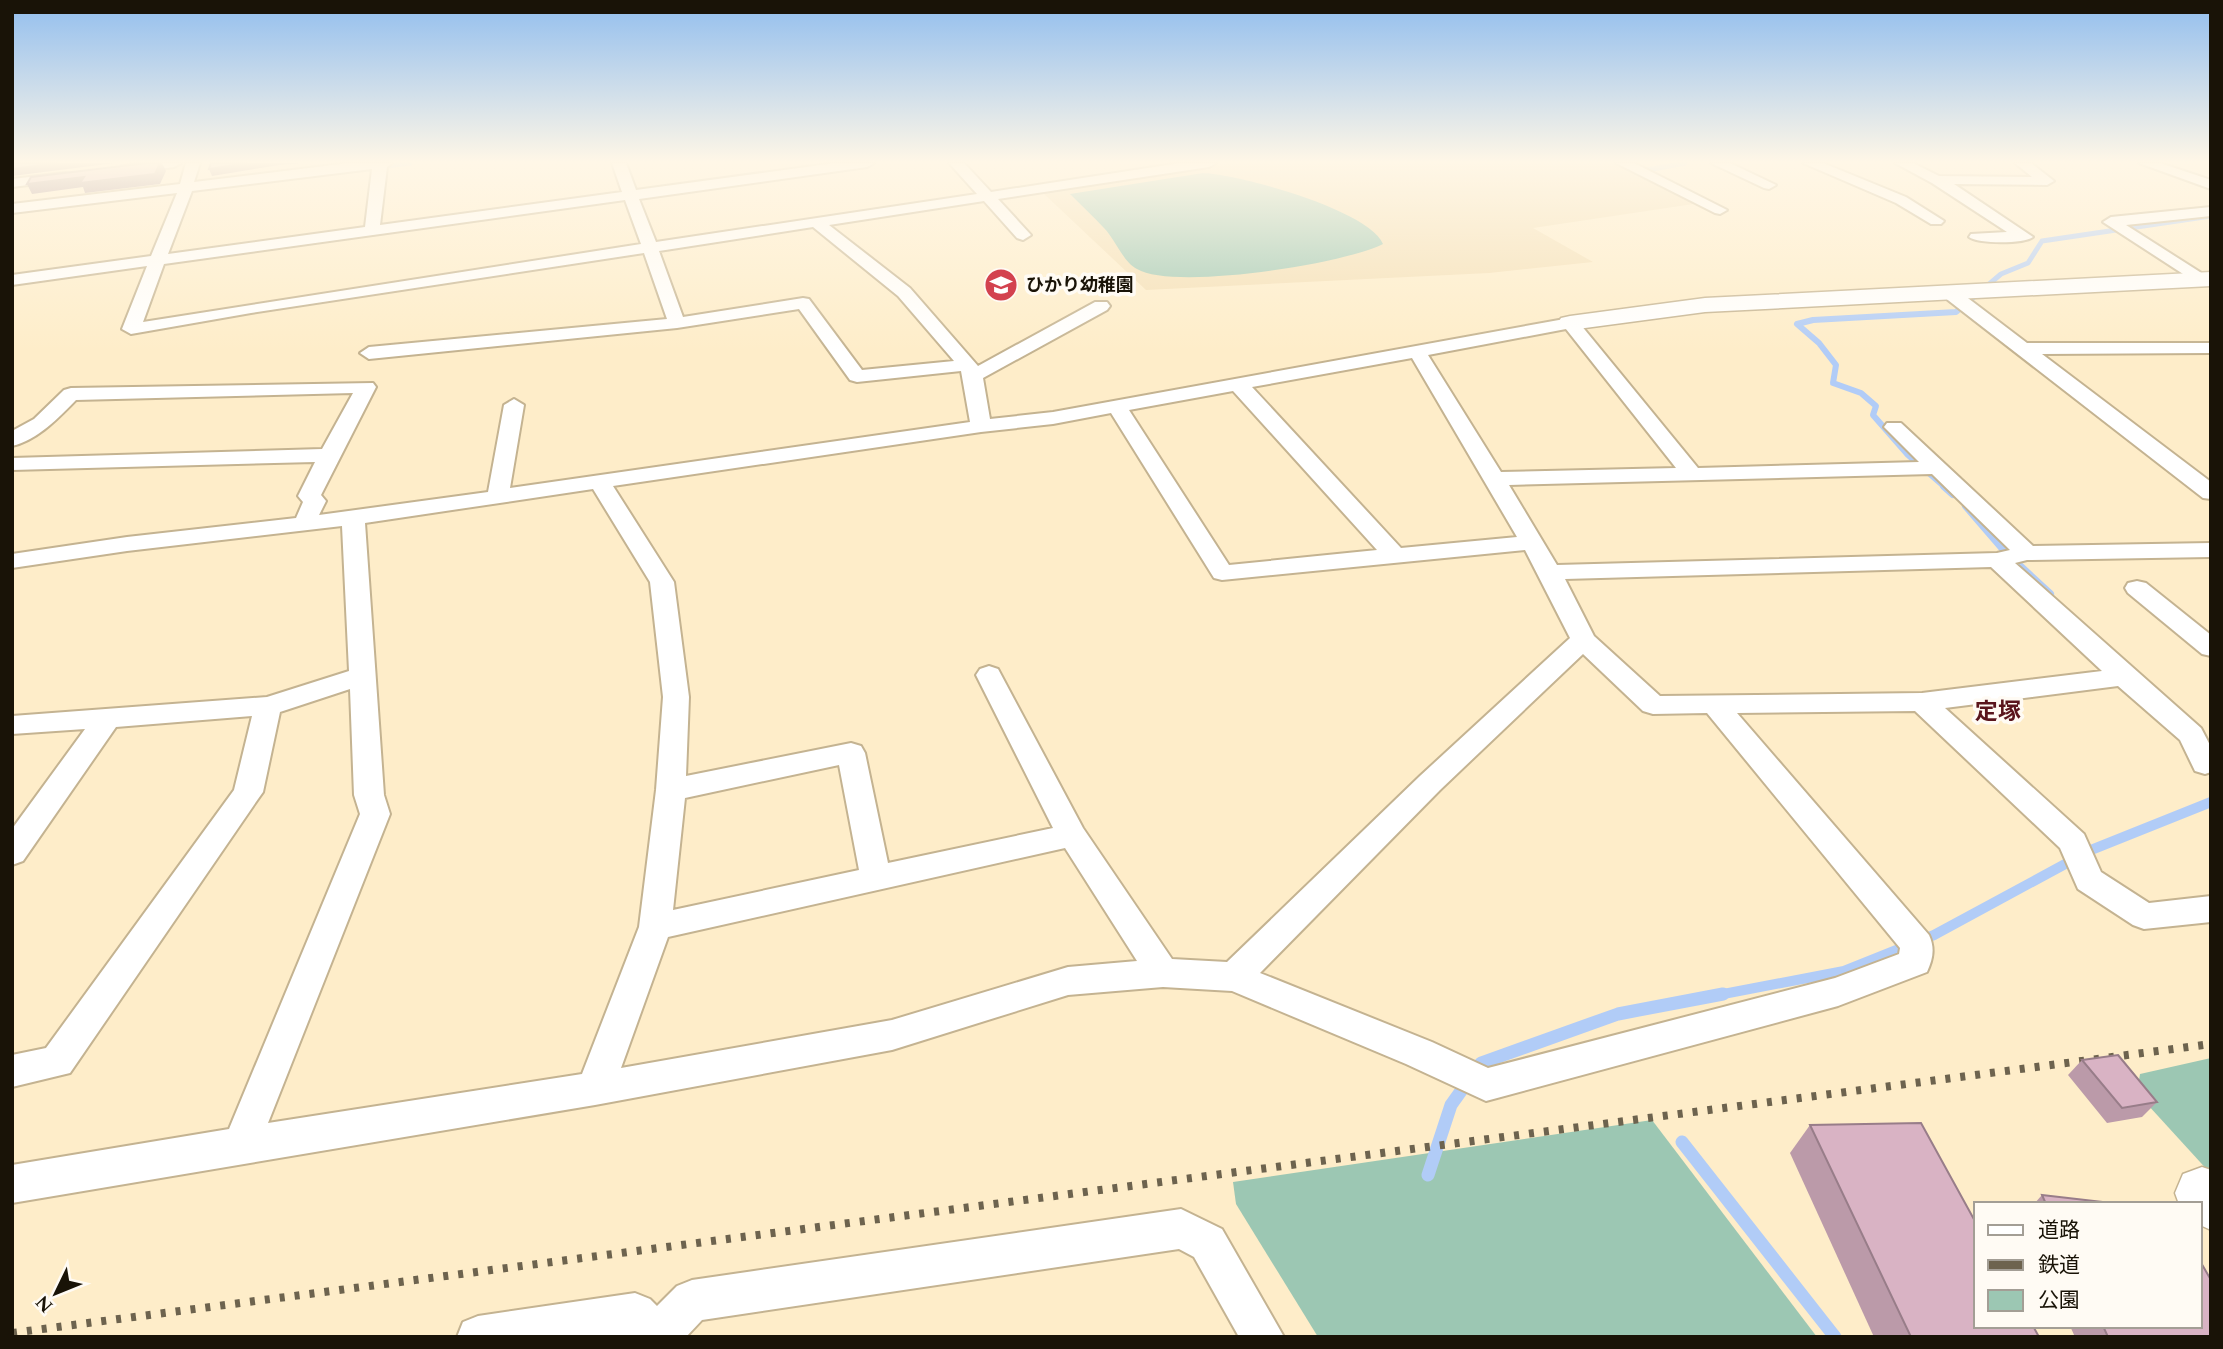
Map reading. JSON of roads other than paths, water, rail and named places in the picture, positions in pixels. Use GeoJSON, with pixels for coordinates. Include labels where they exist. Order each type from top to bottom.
{"type":"FeatureCollection","features":[{"type":"Feature","properties":{"kind":"street"},"geometry":{"type":"LineString","coordinates":[[171,226],[131,329],[791,226]]}},
{"type":"Feature","properties":{"kind":"street"},"geometry":{"type":"LineString","coordinates":[[372,231],[373,226]]}},
{"type":"Feature","properties":{"kind":"street"},"geometry":{"type":"LineString","coordinates":[[12,280],[409,226]]}},
{"type":"Feature","properties":{"kind":"street"},"geometry":{"type":"LineString","coordinates":[[642,226],[677,323]]}},
{"type":"Feature","properties":{"kind":"street"},"geometry":{"type":"LineString","coordinates":[[821,226],[904,292],[971,370],[981,425]]}},
{"type":"Feature","properties":{"kind":"street"},"geometry":{"type":"LineString","coordinates":[[1015,226],[1023,235]]}},
{"type":"Feature","properties":{"kind":"street"},"geometry":{"type":"LineString","coordinates":[[1977,237],[2025,237],[2008,226]]}},
{"type":"Feature","properties":{"kind":"street"},"geometry":{"type":"LineString","coordinates":[[2117,226],[2204,279]]}},
{"type":"Feature","properties":{"kind":"street"},"geometry":{"type":"LineString","coordinates":[[12,561],[127,544],[353,518],[981,425],[1053,418],[1570,323],[1705,305],[2204,279]]}},
{"type":"Feature","properties":{"kind":"street"},"geometry":{"type":"LineString","coordinates":[[1950,293],[2211,493]]}},
{"type":"Feature","properties":{"kind":"street"},"geometry":{"type":"LineString","coordinates":[[369,353],[677,323],[803,303],[857,376],[971,370],[1101,306]]}},
{"type":"Feature","properties":{"kind":"street"},"geometry":{"type":"LineString","coordinates":[[1570,323],[1692,474]]}},
{"type":"Feature","properties":{"kind":"street"},"geometry":{"type":"LineString","coordinates":[[2023,349],[2211,348]]}},
{"type":"Feature","properties":{"kind":"street"},"geometry":{"type":"LineString","coordinates":[[1417,351],[1550,572],[1583,640],[1653,705],[1922,702],[2123,677]]}},
{"type":"Feature","properties":{"kind":"street"},"geometry":{"type":"LineString","coordinates":[[1238,384],[1395,556]]}},
{"type":"Feature","properties":{"kind":"street"},"geometry":{"type":"LineString","coordinates":[[12,440],[41,423],[71,394],[366,387],[309,496],[315,500],[305,522]]}},
{"type":"Feature","properties":{"kind":"street"},"geometry":{"type":"LineString","coordinates":[[498,496],[514,405]]}},
{"type":"Feature","properties":{"kind":"street"},"geometry":{"type":"LineString","coordinates":[[1117,407],[1222,573],[1532,542]]}},
{"type":"Feature","properties":{"kind":"street"},"geometry":{"type":"LineString","coordinates":[[1894,427],[2027,553]]}},
{"type":"Feature","properties":{"kind":"street"},"geometry":{"type":"LineString","coordinates":[[12,464],[329,455]]}},
{"type":"Feature","properties":{"kind":"street"},"geometry":{"type":"LineString","coordinates":[[1494,479],[1936,468]]}},
{"type":"Feature","properties":{"kind":"street"},"geometry":{"type":"LineString","coordinates":[[596,1089],[655,927],[671,790],[676,697],[662,582],[599,481]]}},
{"type":"Feature","properties":{"kind":"street"},"geometry":{"type":"LineString","coordinates":[[241,1145],[376,814],[369,794],[353,518]]}},
{"type":"Feature","properties":{"kind":"street"},"geometry":{"type":"LineString","coordinates":[[1550,572],[1997,560],[2027,553],[2211,550]]}},
{"type":"Feature","properties":{"kind":"street"},"geometry":{"type":"LineString","coordinates":[[1997,560],[2190,735],[2205,764]]}},
{"type":"Feature","properties":{"kind":"street"},"geometry":{"type":"LineString","coordinates":[[2137,588],[2211,648]]}},
{"type":"Feature","properties":{"kind":"street"},"geometry":{"type":"LineString","coordinates":[[1234,977],[1430,783],[1583,640]]}},
{"type":"Feature","properties":{"kind":"street"},"geometry":{"type":"LineString","coordinates":[[989,675],[1072,835],[1163,973]]}},
{"type":"Feature","properties":{"kind":"street"},"geometry":{"type":"LineString","coordinates":[[12,725],[268,706],[363,676]]}},
{"type":"Feature","properties":{"kind":"street"},"geometry":{"type":"LineString","coordinates":[[1922,702],[2073,842],[2089,880],[2144,916],[2211,909]]}},
{"type":"Feature","properties":{"kind":"street"},"geometry":{"type":"LineString","coordinates":[[12,1184],[596,1089],[892,1035],[1068,981],[1163,973],[1234,977],[1419,1053],[1486,1085],[1838,992],[1915,962],[1917,945],[1714,704]]}},
{"type":"Feature","properties":{"kind":"street"},"geometry":{"type":"LineString","coordinates":[[12,1071],[58,1062],[248,792],[268,706]]}},
{"type":"Feature","properties":{"kind":"street"},"geometry":{"type":"LineString","coordinates":[[12,853],[106,720]]}},
{"type":"Feature","properties":{"kind":"street"},"geometry":{"type":"LineString","coordinates":[[671,790],[851,753],[876,879]]}},
{"type":"Feature","properties":{"kind":"street"},"geometry":{"type":"LineString","coordinates":[[655,927],[1072,835]]}},
{"type":"Feature","properties":{"kind":"street"},"geometry":{"type":"LineString","coordinates":[[478,1337],[635,1314],[657,1337],[692,1301],[1181,1229],[1208,1243],[1263,1337]]}},
{"type":"Feature","properties":{"kind":"waterway"},"geometry":{"type":"LineString","coordinates":[[1961,308],[2001,274],[2028,263],[2042,241],[2144,226]]}},
{"type":"Feature","properties":{"kind":"waterway"},"geometry":{"type":"LineString","coordinates":[[1946,488],[1908,455],[1873,415],[1876,406],[1861,393],[1833,383],[1836,365],[1819,343],[1797,324],[1813,320],[1956,312],[1963,306]]}},
{"type":"Feature","properties":{"kind":"waterway"},"geometry":{"type":"LineString","coordinates":[[1944,486],[1953,494]]}},
{"type":"Feature","properties":{"kind":"waterway"},"geometry":{"type":"LineString","coordinates":[[1966,506],[2010,557],[2050,594]]}},
{"type":"Feature","properties":{"kind":"waterway"},"geometry":{"type":"LineString","coordinates":[[1713,996],[1844,971],[1934,935],[2091,850],[2211,802]]}},
{"type":"Feature","properties":{"kind":"waterway"},"geometry":{"type":"LineString","coordinates":[[1428,1175],[1451,1105],[1481,1063],[1618,1014],[1723,994]]}},
{"type":"Feature","properties":{"kind":"waterway"},"geometry":{"type":"LineString","coordinates":[[1682,1142],[1835,1337]]}},
{"type":"Feature","properties":{"kind":"railway"},"geometry":{"type":"LineString","coordinates":[[12,1333],[2211,1044]]}},
{"type":"Feature","properties":{"kind":"place","name":"ひかり幼稚園"},"geometry":{"type":"Point","coordinates":[1001,285]}},
{"type":"Feature","properties":{"kind":"district","name":"定塚"},"geometry":{"type":"Point","coordinates":[1998,711]}}]}
